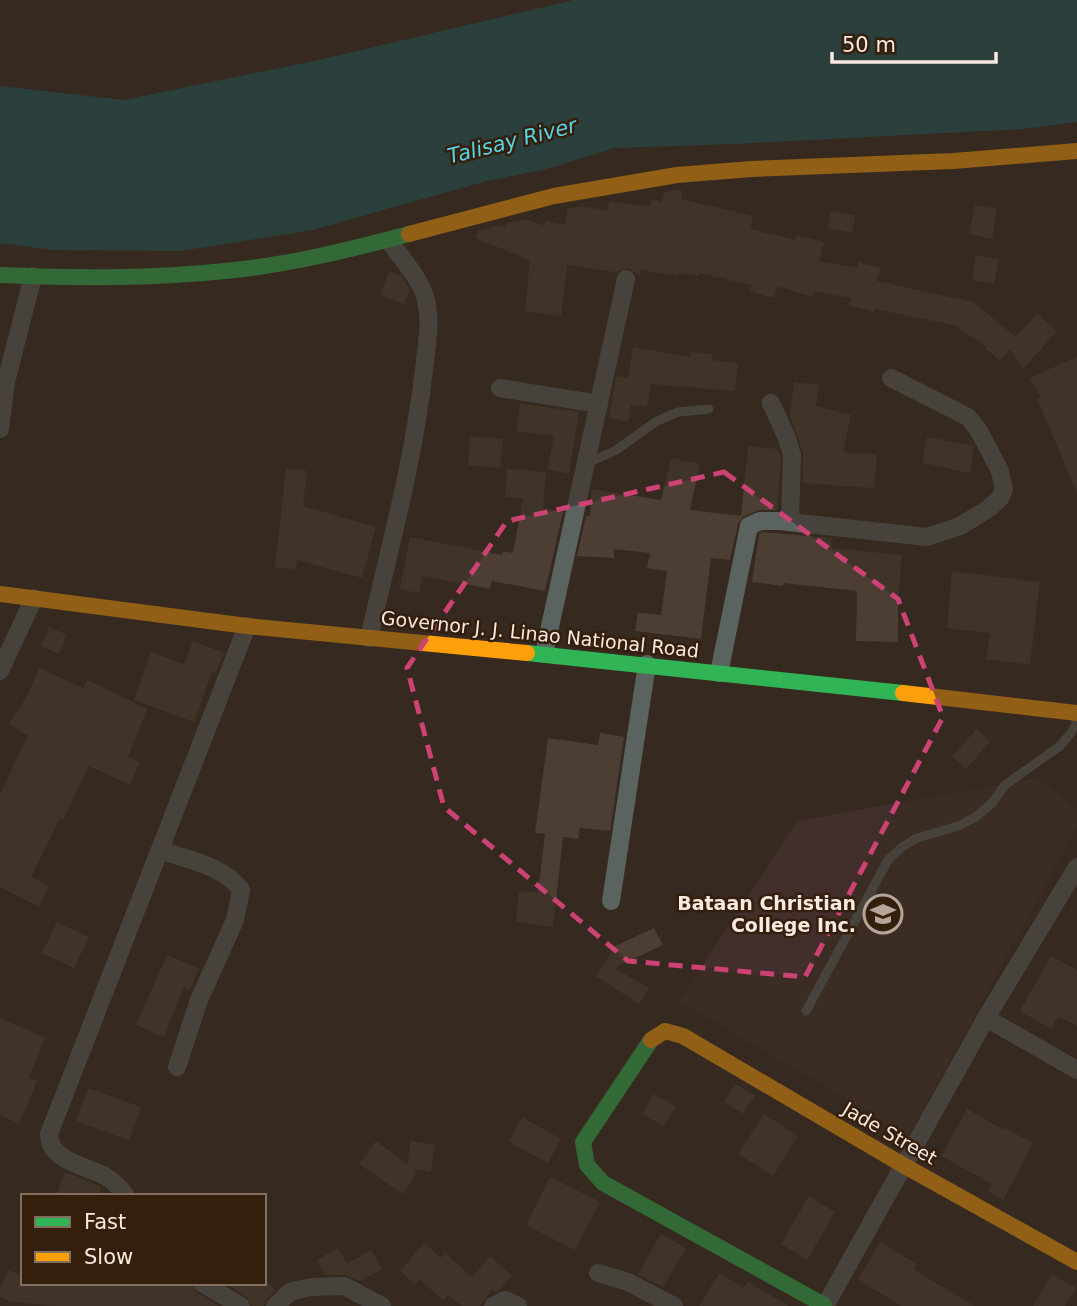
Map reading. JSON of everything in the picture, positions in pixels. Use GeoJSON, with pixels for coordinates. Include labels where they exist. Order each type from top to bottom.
{"type":"FeatureCollection","features":[{"type":"Feature","properties":{"kind":"street"},"geometry":{"type":"LineString","coordinates":[[0,275],[167,277],[222,272],[297,261],[389,241],[486,213],[640,180],[709,173],[936,162],[1077,151]]}},
{"type":"Feature","properties":{"kind":"street"},"geometry":{"type":"LineString","coordinates":[[369,638],[411,452],[422,387],[428,327],[423,291],[389,241]]}},
{"type":"Feature","properties":{"kind":"street"},"geometry":{"type":"LineString","coordinates":[[0,429],[6,382],[33,276]]}},
{"type":"Feature","properties":{"kind":"street"},"geometry":{"type":"LineString","coordinates":[[544,654],[626,279]]}},
{"type":"Feature","properties":{"kind":"street"},"geometry":{"type":"LineString","coordinates":[[719,673],[749,526],[760,521],[790,522],[927,537],[960,526],[988,509],[1000,498],[1004,490],[1000,471],[979,430],[968,417],[891,378]]}},
{"type":"Feature","properties":{"kind":"street"},"geometry":{"type":"LineString","coordinates":[[500,388],[599,404]]}},
{"type":"Feature","properties":{"kind":"street"},"geometry":{"type":"LineString","coordinates":[[771,403],[792,456],[790,522]]}},
{"type":"Feature","properties":{"kind":"street","name":"Governor J. J. Linao National Road"},"geometry":{"type":"LineString","coordinates":[[0,594],[247,626],[647,664],[1077,713]]}},
{"type":"Feature","properties":{"kind":"street"},"geometry":{"type":"LineString","coordinates":[[0,671],[34,598]]}},
{"type":"Feature","properties":{"kind":"street"},"geometry":{"type":"LineString","coordinates":[[124,1194],[106,1176],[57,1153],[49,1141],[49,1133],[247,626]]}},
{"type":"Feature","properties":{"kind":"street"},"geometry":{"type":"LineString","coordinates":[[611,901],[647,664]]}},
{"type":"Feature","properties":{"kind":"street"},"geometry":{"type":"LineString","coordinates":[[160,850],[234,880],[241,890],[235,920],[198,1000],[177,1067]]}},
{"type":"Feature","properties":{"kind":"street"},"geometry":{"type":"LineString","coordinates":[[824,1306],[986,1018],[1077,868]]}},
{"type":"Feature","properties":{"kind":"street"},"geometry":{"type":"LineString","coordinates":[[986,1018],[1077,1070]]}},
{"type":"Feature","properties":{"kind":"street","name":"Jade Street"},"geometry":{"type":"LineString","coordinates":[[824,1306],[603,1183],[587,1165],[583,1142],[652,1039],[665,1031],[683,1035],[903,1165],[1077,1262]]}},
{"type":"Feature","properties":{"kind":"street"},"geometry":{"type":"LineString","coordinates":[[598,1273],[628,1282],[674,1306]]}},
{"type":"Feature","properties":{"kind":"street"},"geometry":{"type":"LineString","coordinates":[[205,1285],[240,1306]]}},
{"type":"Feature","properties":{"kind":"street"},"geometry":{"type":"LineString","coordinates":[[275,1306],[290,1292],[311,1287],[344,1286],[382,1306]]}},
{"type":"Feature","properties":{"kind":"street"},"geometry":{"type":"LineString","coordinates":[[493,1306],[505,1300],[518,1306]]}},
{"type":"Feature","properties":{"kind":"lane"},"geometry":{"type":"LineString","coordinates":[[586,464],[616,450],[657,421],[678,412],[709,409]]}},
{"type":"Feature","properties":{"kind":"lane"},"geometry":{"type":"LineString","coordinates":[[806,1011],[888,860],[917,838],[958,826],[976,817],[992,803],[1004,785],[1060,746],[1077,721]]}},
{"type":"Feature","properties":{"kind":"highlighted area"},"geometry":{"type":"Polygon","coordinates":[[[724,472],[898,599],[943,717],[805,977],[628,961],[444,807],[407,668],[507,521],[724,472]]]}},
{"type":"Feature","properties":{"kind":"shaded area","name":"Bataan Christian College Inc."},"geometry":{"type":"Polygon","coordinates":[[[1037,778],[1077,809],[1077,827],[909,1136],[679,1001],[797,821],[1037,778]]]}},
{"type":"Feature","properties":{"kind":"water","name":"Talisay River"},"geometry":{"type":"Polygon","coordinates":[[[574,0],[1077,0],[1077,122],[1023,129],[614,148],[547,169],[487,181],[312,230],[181,251],[53,250],[0,243],[0,86],[124,100],[323,59],[574,0]]]}},
{"type":"Feature","properties":{"kind":"building"},"geometry":{"type":"Polygon","coordinates":[[[682,190],[681,199],[753,216],[750,229],[795,240],[797,235],[824,242],[819,261],[857,268],[858,262],[881,268],[877,281],[973,302],[1016,337],[1037,313],[1057,331],[1023,369],[1010,349],[1000,361],[987,347],[954,325],[875,309],[874,312],[849,305],[851,298],[815,291],[813,297],[777,286],[774,298],[750,291],[752,285],[699,273],[699,276],[679,273],[679,276],[641,270],[640,275],[628,268],[617,272],[567,265],[561,316],[525,311],[530,260],[475,238],[478,231],[499,225],[505,228],[507,223],[526,219],[545,226],[546,221],[565,225],[567,209],[580,206],[608,211],[609,202],[650,206],[651,199],[662,202],[664,192],[682,190]]]}},
{"type":"Feature","properties":{"kind":"building"},"geometry":{"type":"Polygon","coordinates":[[[975,205],[997,209],[992,239],[969,234],[975,205]]]}},
{"type":"Feature","properties":{"kind":"building"},"geometry":{"type":"Polygon","coordinates":[[[831,211],[855,216],[852,233],[828,228],[831,211]]]}},
{"type":"Feature","properties":{"kind":"building"},"geometry":{"type":"Polygon","coordinates":[[[976,255],[999,259],[994,284],[972,280],[976,255]]]}},
{"type":"Feature","properties":{"kind":"building"},"geometry":{"type":"Polygon","coordinates":[[[389,272],[402,276],[410,290],[404,304],[381,295],[389,272]]]}},
{"type":"Feature","properties":{"kind":"building"},"geometry":{"type":"Polygon","coordinates":[[[633,347],[690,357],[690,352],[713,354],[712,360],[738,363],[735,391],[651,384],[647,407],[631,405],[628,422],[609,418],[616,376],[628,378],[633,347]]]}},
{"type":"Feature","properties":{"kind":"building"},"geometry":{"type":"Polygon","coordinates":[[[1077,357],[1077,494],[1037,398],[1041,397],[1029,378],[1077,357]]]}},
{"type":"Feature","properties":{"kind":"building"},"geometry":{"type":"Polygon","coordinates":[[[794,382],[819,385],[816,406],[851,415],[843,452],[877,455],[874,488],[803,483],[803,453],[790,416],[794,382]]]}},
{"type":"Feature","properties":{"kind":"building"},"geometry":{"type":"Polygon","coordinates":[[[520,403],[579,412],[569,474],[547,469],[554,436],[516,431],[520,403]]]}},
{"type":"Feature","properties":{"kind":"building"},"geometry":{"type":"Polygon","coordinates":[[[470,436],[503,439],[500,468],[468,465],[470,436]]]}},
{"type":"Feature","properties":{"kind":"building"},"geometry":{"type":"Polygon","coordinates":[[[927,437],[974,446],[970,473],[922,463],[927,437]]]}},
{"type":"Feature","properties":{"kind":"building"},"geometry":{"type":"Polygon","coordinates":[[[748,446],[778,449],[781,457],[777,510],[759,510],[744,516],[738,524],[730,560],[711,558],[701,639],[635,631],[638,613],[661,615],[667,571],[647,568],[650,553],[614,549],[614,558],[577,556],[586,516],[590,516],[592,489],[661,500],[671,458],[700,464],[690,510],[741,516],[748,446]]]}},
{"type":"Feature","properties":{"kind":"building"},"geometry":{"type":"Polygon","coordinates":[[[286,468],[307,471],[303,506],[376,527],[362,578],[297,560],[296,569],[275,567],[286,468]]]}},
{"type":"Feature","properties":{"kind":"building"},"geometry":{"type":"Polygon","coordinates":[[[507,469],[546,472],[543,508],[563,512],[545,591],[492,581],[490,589],[423,576],[419,593],[400,589],[410,537],[502,555],[503,551],[513,553],[523,498],[505,497],[507,469]]]}},
{"type":"Feature","properties":{"kind":"building"},"geometry":{"type":"Polygon","coordinates":[[[762,532],[832,538],[831,548],[902,555],[898,642],[856,641],[857,591],[752,582],[759,534],[762,532]]]}},
{"type":"Feature","properties":{"kind":"building"},"geometry":{"type":"Polygon","coordinates":[[[952,571],[1040,582],[1030,665],[986,659],[990,633],[947,628],[952,571]]]}},
{"type":"Feature","properties":{"kind":"building"},"geometry":{"type":"Polygon","coordinates":[[[49,627],[67,635],[59,654],[41,646],[49,627]]]}},
{"type":"Feature","properties":{"kind":"building"},"geometry":{"type":"Polygon","coordinates":[[[193,641],[224,653],[216,673],[212,672],[194,722],[134,700],[151,652],[184,664],[193,641]]]}},
{"type":"Feature","properties":{"kind":"building"},"geometry":{"type":"Polygon","coordinates":[[[39,668],[83,688],[87,680],[147,709],[128,757],[140,762],[130,785],[89,766],[63,820],[60,818],[31,877],[49,886],[39,907],[0,887],[0,794],[28,736],[9,724],[27,696],[39,668]]]}},
{"type":"Feature","properties":{"kind":"building"},"geometry":{"type":"Polygon","coordinates":[[[977,729],[990,742],[966,769],[952,756],[977,729]]]}},
{"type":"Feature","properties":{"kind":"building"},"geometry":{"type":"Polygon","coordinates":[[[600,733],[624,737],[610,831],[580,828],[578,839],[563,837],[553,927],[516,922],[519,891],[538,893],[545,834],[535,833],[548,738],[598,745],[600,733]]]}},
{"type":"Feature","properties":{"kind":"building"},"geometry":{"type":"Polygon","coordinates":[[[57,922],[89,937],[74,968],[42,953],[57,922]]]}},
{"type":"Feature","properties":{"kind":"building"},"geometry":{"type":"Polygon","coordinates":[[[654,928],[663,945],[614,968],[649,988],[639,1004],[596,976],[615,946],[654,928]]]}},
{"type":"Feature","properties":{"kind":"building"},"geometry":{"type":"Polygon","coordinates":[[[167,955],[199,968],[190,990],[184,987],[164,1037],[136,1025],[167,955]]]}},
{"type":"Feature","properties":{"kind":"building"},"geometry":{"type":"Polygon","coordinates":[[[1051,956],[1077,970],[1077,1026],[1058,1016],[1051,1029],[1020,1011],[1051,956]]]}},
{"type":"Feature","properties":{"kind":"building"},"geometry":{"type":"Polygon","coordinates":[[[0,1018],[45,1038],[29,1077],[37,1081],[19,1124],[0,1115],[0,1018]]]}},
{"type":"Feature","properties":{"kind":"building"},"geometry":{"type":"Polygon","coordinates":[[[735,1084],[755,1095],[743,1114],[724,1102],[735,1084]]]}},
{"type":"Feature","properties":{"kind":"building"},"geometry":{"type":"Polygon","coordinates":[[[88,1088],[141,1107],[129,1140],[76,1121],[88,1088]]]}},
{"type":"Feature","properties":{"kind":"building"},"geometry":{"type":"Polygon","coordinates":[[[654,1094],[676,1107],[664,1126],[642,1114],[654,1094]]]}},
{"type":"Feature","properties":{"kind":"building"},"geometry":{"type":"Polygon","coordinates":[[[967,1109],[1033,1143],[1003,1200],[988,1191],[992,1184],[941,1156],[967,1109]]]}},
{"type":"Feature","properties":{"kind":"building"},"geometry":{"type":"Polygon","coordinates":[[[764,1114],[798,1136],[773,1176],[738,1154],[764,1114]]]}},
{"type":"Feature","properties":{"kind":"building"},"geometry":{"type":"Polygon","coordinates":[[[522,1117],[561,1139],[548,1163],[509,1142],[522,1117]]]}},
{"type":"Feature","properties":{"kind":"building"},"geometry":{"type":"Polygon","coordinates":[[[376,1141],[407,1164],[411,1141],[435,1145],[431,1172],[413,1169],[417,1172],[403,1194],[359,1164],[376,1141]]]}},
{"type":"Feature","properties":{"kind":"building"},"geometry":{"type":"Polygon","coordinates":[[[65,1172],[101,1187],[99,1194],[57,1194],[65,1172]]]}},
{"type":"Feature","properties":{"kind":"building"},"geometry":{"type":"Polygon","coordinates":[[[550,1177],[600,1202],[575,1250],[526,1225],[550,1177]]]}},
{"type":"Feature","properties":{"kind":"building"},"geometry":{"type":"Polygon","coordinates":[[[809,1196],[835,1212],[807,1260],[781,1244],[809,1196]]]}},
{"type":"Feature","properties":{"kind":"building"},"geometry":{"type":"Polygon","coordinates":[[[661,1234],[686,1248],[663,1287],[638,1274],[661,1234]]]}},
{"type":"Feature","properties":{"kind":"building"},"geometry":{"type":"Polygon","coordinates":[[[880,1242],[917,1264],[914,1270],[975,1306],[902,1306],[858,1280],[880,1242]]]}},
{"type":"Feature","properties":{"kind":"building"},"geometry":{"type":"Polygon","coordinates":[[[424,1243],[441,1258],[445,1253],[472,1277],[490,1256],[512,1276],[499,1290],[496,1292],[493,1289],[480,1306],[462,1306],[448,1295],[443,1300],[419,1279],[415,1284],[400,1271],[424,1243]]]}},
{"type":"Feature","properties":{"kind":"building"},"geometry":{"type":"Polygon","coordinates":[[[338,1248],[347,1264],[371,1250],[382,1269],[360,1281],[344,1275],[325,1275],[317,1260],[338,1248]]]}},
{"type":"Feature","properties":{"kind":"building"},"geometry":{"type":"Polygon","coordinates":[[[8,1270],[21,1275],[21,1285],[192,1285],[196,1292],[219,1306],[57,1306],[12,1302],[0,1297],[8,1270]]]}},
{"type":"Feature","properties":{"kind":"building"},"geometry":{"type":"Polygon","coordinates":[[[719,1273],[744,1288],[748,1282],[789,1306],[699,1306],[719,1273]]]}},
{"type":"Feature","properties":{"kind":"building"},"geometry":{"type":"Polygon","coordinates":[[[1052,1274],[1076,1288],[1065,1306],[1033,1306],[1052,1274]]]}},
{"type":"Feature","properties":{"kind":"building"},"geometry":{"type":"Polygon","coordinates":[[[268,1283],[276,1290],[267,1298],[264,1306],[252,1306],[247,1297],[228,1285],[268,1283]]]}},
{"type":"Feature","properties":{"kind":"traffic: fast"},"geometry":{"type":"LineString","coordinates":[[0,275],[112,277],[225,271],[318,256],[409,234]]}},
{"type":"Feature","properties":{"kind":"traffic: fast"},"geometry":{"type":"LineString","coordinates":[[527,653],[903,693]]}},
{"type":"Feature","properties":{"kind":"traffic: fast"},"geometry":{"type":"LineString","coordinates":[[651,1040],[583,1142],[587,1165],[603,1183],[824,1305]]}},
{"type":"Feature","properties":{"kind":"traffic: slow"},"geometry":{"type":"LineString","coordinates":[[409,234],[554,196],[677,175],[751,169],[953,161],[1077,151]]}},
{"type":"Feature","properties":{"kind":"traffic: slow"},"geometry":{"type":"LineString","coordinates":[[0,594],[247,626],[527,653]]}},
{"type":"Feature","properties":{"kind":"traffic: slow"},"geometry":{"type":"LineString","coordinates":[[903,693],[1077,713]]}},
{"type":"Feature","properties":{"kind":"traffic: slow"},"geometry":{"type":"LineString","coordinates":[[651,1040],[665,1031],[683,1036],[903,1165],[1077,1262]]}},
{"type":"Feature","properties":{"kind":"place","name":"Bataan Christian College Inc."},"geometry":{"type":"Point","coordinates":[883,914]}}]}
